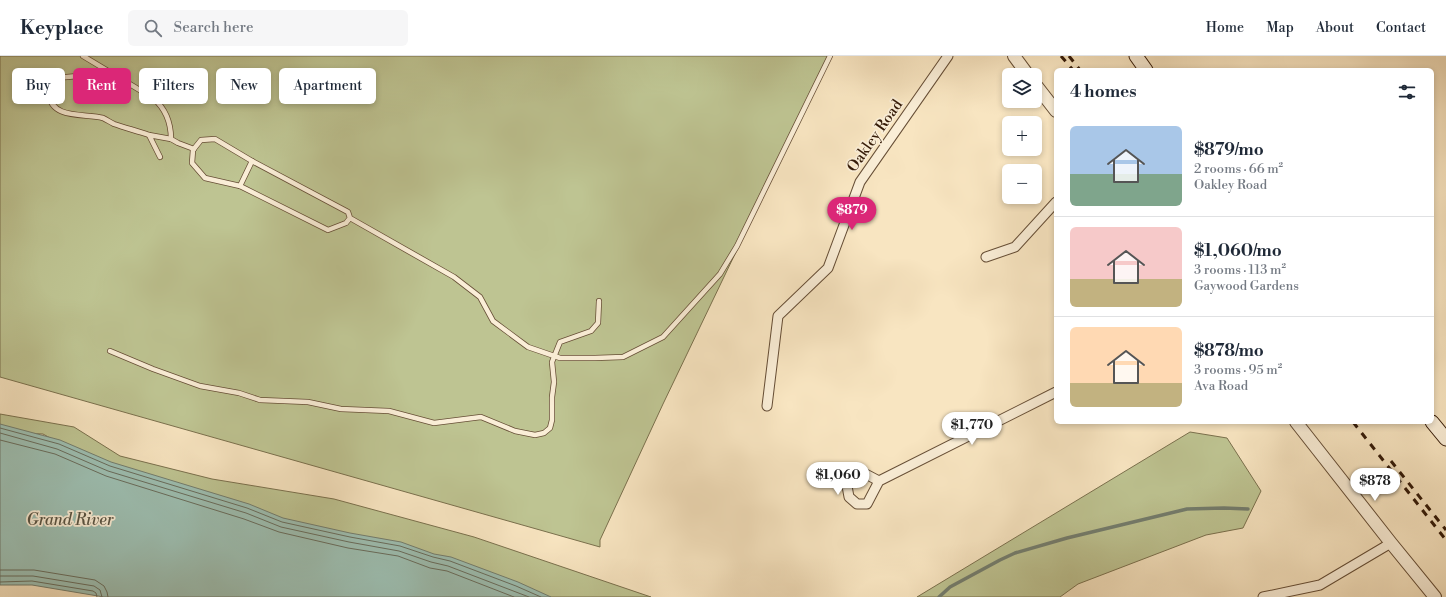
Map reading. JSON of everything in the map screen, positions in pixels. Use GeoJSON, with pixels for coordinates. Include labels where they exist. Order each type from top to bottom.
{"type":"FeatureCollection","features":[{"type":"Feature","properties":{"kind":"main road"},"geometry":{"type":"LineString","coordinates":[[1136,56],[1145,68]]}},
{"type":"Feature","properties":{"kind":"main road"},"geometry":{"type":"LineString","coordinates":[[1434,424],[1446,440]]}},
{"type":"Feature","properties":{"kind":"street","name":"Oakley Road"},"geometry":{"type":"LineString","coordinates":[[767,406],[778,316],[828,268],[860,182],[948,56]]}},
{"type":"Feature","properties":{"kind":"street"},"geometry":{"type":"LineString","coordinates":[[1014,56],[1023,68]]}},
{"type":"Feature","properties":{"kind":"street"},"geometry":{"type":"LineString","coordinates":[[1042,93],[1054,108]]}},
{"type":"Feature","properties":{"kind":"street"},"geometry":{"type":"LineString","coordinates":[[986,257],[1015,247],[1054,204]]}},
{"type":"Feature","properties":{"kind":"street"},"geometry":{"type":"LineString","coordinates":[[879,481],[1054,393]]}},
{"type":"Feature","properties":{"kind":"street"},"geometry":{"type":"LineString","coordinates":[[1298,424],[1435,597]]}},
{"type":"Feature","properties":{"kind":"street"},"geometry":{"type":"LineString","coordinates":[[1263,597],[1320,585],[1391,543]]}},
{"type":"Feature","properties":{"kind":"lane"},"geometry":{"type":"LineString","coordinates":[[82,56],[102,68]]}},
{"type":"Feature","properties":{"kind":"lane"},"geometry":{"type":"LineString","coordinates":[[350,218],[346,223],[328,230],[240,186],[205,178],[192,163],[194,148],[201,140],[215,139],[252,161],[348,212],[350,218],[454,277],[480,298],[493,320],[528,347],[560,358],[623,357],[663,338],[720,274],[737,246],[830,56]]}},
{"type":"Feature","properties":{"kind":"lane"},"geometry":{"type":"LineString","coordinates":[[73,76],[56,78],[52,81],[49,94],[54,108],[62,112],[102,118],[149,135],[172,139],[178,143],[194,148]]}},
{"type":"Feature","properties":{"kind":"lane"},"geometry":{"type":"LineString","coordinates":[[131,85],[153,98],[160,104],[170,123],[172,139]]}},
{"type":"Feature","properties":{"kind":"lane"},"geometry":{"type":"LineString","coordinates":[[149,135],[160,156]]}},
{"type":"Feature","properties":{"kind":"lane"},"geometry":{"type":"LineString","coordinates":[[240,186],[252,161]]}},
{"type":"Feature","properties":{"kind":"lane"},"geometry":{"type":"LineString","coordinates":[[110,351],[200,386],[239,393],[260,400],[308,402],[341,408],[389,411],[434,423],[481,416],[515,431],[535,435],[544,433],[550,428],[552,420],[552,397],[554,382],[552,362],[560,342],[591,330],[598,323],[600,301]]}},
{"type":"Feature","properties":{"kind":"green space"},"geometry":{"type":"Polygon","coordinates":[[[0,56],[830,56],[663,404],[600,540],[600,547],[0,377],[0,56]]]}},
{"type":"Feature","properties":{"kind":"green space"},"geometry":{"type":"Polygon","coordinates":[[[0,414],[74,427],[120,456],[212,479],[334,499],[474,537],[651,597],[513,597],[176,490],[88,459],[43,434],[0,432],[0,414]]]}},
{"type":"Feature","properties":{"kind":"green space"},"geometry":{"type":"Polygon","coordinates":[[[1190,432],[1227,438],[1261,491],[1243,528],[1206,535],[1078,584],[1060,597],[917,597],[1190,432]]]}},
{"type":"Feature","properties":{"kind":"water","name":"Grand River"},"geometry":{"type":"Polygon","coordinates":[[[0,424],[60,440],[111,462],[249,504],[283,518],[350,533],[401,542],[434,554],[451,557],[518,582],[551,597],[104,597],[32,585],[0,585],[0,424]]]}},
{"type":"Feature","properties":{"kind":"waterway"},"geometry":{"type":"LineString","coordinates":[[939,597],[950,587],[1015,553],[1067,538],[1187,509],[1248,509]]}},
{"type":"Feature","properties":{"kind":"railway"},"geometry":{"type":"LineString","coordinates":[[1061,56],[1071,68]]}},
{"type":"Feature","properties":{"kind":"railway"},"geometry":{"type":"LineString","coordinates":[[1069,56],[1078,68]]}},
{"type":"Feature","properties":{"kind":"railway"},"geometry":{"type":"LineString","coordinates":[[1355,424],[1446,540]]}},
{"type":"Feature","properties":{"kind":"railway"},"geometry":{"type":"LineString","coordinates":[[1391,461],[1446,530]]}}]}
